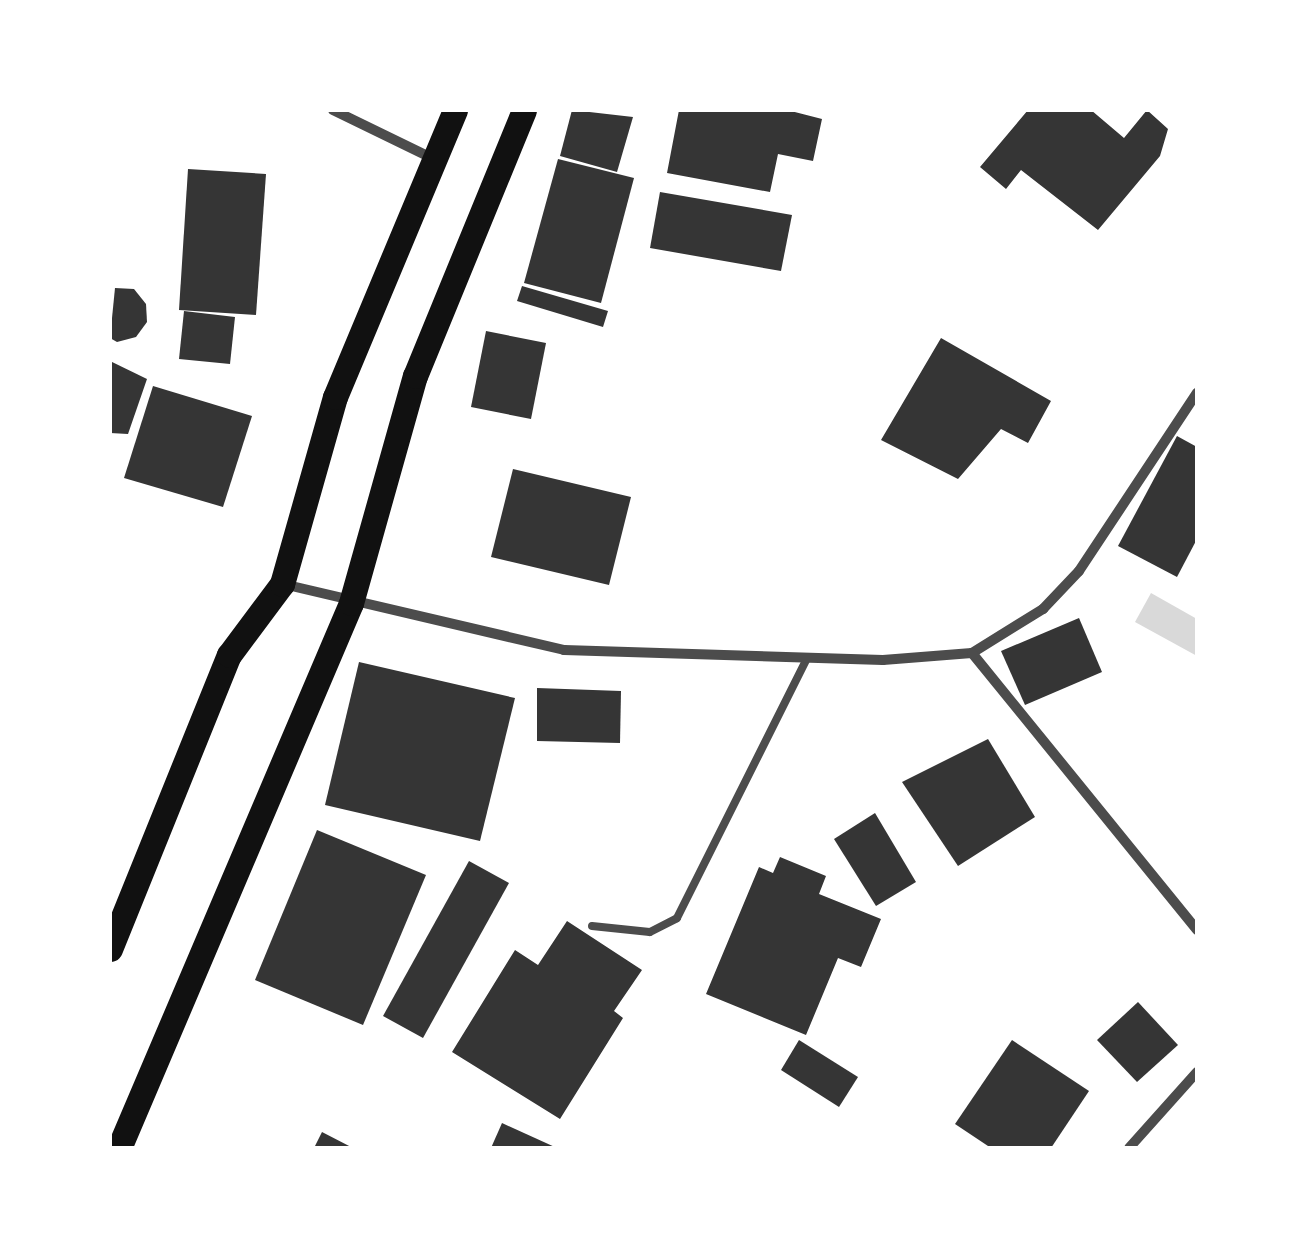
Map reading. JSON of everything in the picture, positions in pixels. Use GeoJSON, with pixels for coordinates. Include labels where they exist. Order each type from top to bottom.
{"type":"FeatureCollection","features":[{"type":"Feature","properties":{"kind":"main road"},"geometry":{"type":"LineString","coordinates":[[110,949],[229,655],[282,584],[336,396],[455,110]]}},
{"type":"Feature","properties":{"kind":"main road"},"geometry":{"type":"LineString","coordinates":[[119,1148],[351,604],[415,376],[524,110]]}},
{"type":"Feature","properties":{"kind":"street"},"geometry":{"type":"LineString","coordinates":[[333,110],[434,159]]}},
{"type":"Feature","properties":{"kind":"street"},"geometry":{"type":"LineString","coordinates":[[282,584],[351,604],[564,650],[807,658],[972,653],[1044,609],[1079,571],[1197,393]]}},
{"type":"Feature","properties":{"kind":"street"},"geometry":{"type":"LineString","coordinates":[[972,653],[1197,930]]}},
{"type":"Feature","properties":{"kind":"street"},"geometry":{"type":"LineString","coordinates":[[1129,1148],[1197,1072]]}},
{"type":"Feature","properties":{"kind":"lane"},"geometry":{"type":"LineString","coordinates":[[592,926],[650,932],[677,918],[807,658]]}},
{"type":"Feature","properties":{"kind":"shaded area"},"geometry":{"type":"Polygon","coordinates":[[[1151,593],[1197,619],[1197,656],[1135,622],[1151,593]]]}},
{"type":"Feature","properties":{"kind":"building"},"geometry":{"type":"Polygon","coordinates":[[[572,110],[633,117],[617,172],[560,156],[572,110]]]}},
{"type":"Feature","properties":{"kind":"building"},"geometry":{"type":"Polygon","coordinates":[[[679,110],[787,110],[822,119],[813,161],[778,154],[770,192],[667,173],[679,110]]]}},
{"type":"Feature","properties":{"kind":"building"},"geometry":{"type":"Polygon","coordinates":[[[1028,110],[1091,110],[1124,138],[1147,110],[1168,129],[1160,156],[1098,230],[1021,170],[1006,189],[980,167],[1028,110]]]}},
{"type":"Feature","properties":{"kind":"building"},"geometry":{"type":"Polygon","coordinates":[[[558,159],[634,178],[601,303],[524,283],[558,159]]]}},
{"type":"Feature","properties":{"kind":"building"},"geometry":{"type":"Polygon","coordinates":[[[188,169],[266,174],[256,315],[179,310],[188,169]]]}},
{"type":"Feature","properties":{"kind":"building"},"geometry":{"type":"Polygon","coordinates":[[[660,192],[792,215],[781,271],[650,248],[660,192]]]}},
{"type":"Feature","properties":{"kind":"building"},"geometry":{"type":"Polygon","coordinates":[[[522,286],[608,311],[603,327],[517,301],[522,286]]]}},
{"type":"Feature","properties":{"kind":"building"},"geometry":{"type":"Polygon","coordinates":[[[115,288],[134,289],[146,304],[147,322],[136,337],[117,342],[110,338],[115,288]]]}},
{"type":"Feature","properties":{"kind":"building"},"geometry":{"type":"Polygon","coordinates":[[[184,311],[235,317],[230,364],[179,359],[184,311]]]}},
{"type":"Feature","properties":{"kind":"building"},"geometry":{"type":"Polygon","coordinates":[[[486,331],[546,343],[531,419],[471,407],[486,331]]]}},
{"type":"Feature","properties":{"kind":"building"},"geometry":{"type":"Polygon","coordinates":[[[941,338],[1051,401],[1028,443],[1001,429],[958,479],[881,440],[941,338]]]}},
{"type":"Feature","properties":{"kind":"building"},"geometry":{"type":"Polygon","coordinates":[[[110,361],[147,379],[128,434],[110,433],[110,361]]]}},
{"type":"Feature","properties":{"kind":"building"},"geometry":{"type":"Polygon","coordinates":[[[153,386],[252,416],[223,507],[124,478],[153,386]]]}},
{"type":"Feature","properties":{"kind":"building"},"geometry":{"type":"Polygon","coordinates":[[[1177,436],[1197,447],[1197,539],[1177,577],[1118,546],[1177,436]]]}},
{"type":"Feature","properties":{"kind":"building"},"geometry":{"type":"Polygon","coordinates":[[[513,469],[631,497],[609,585],[491,557],[513,469]]]}},
{"type":"Feature","properties":{"kind":"building"},"geometry":{"type":"Polygon","coordinates":[[[1079,618],[1102,672],[1025,705],[1001,651],[1079,618]]]}},
{"type":"Feature","properties":{"kind":"building"},"geometry":{"type":"Polygon","coordinates":[[[359,662],[515,698],[480,841],[325,805],[359,662]]]}},
{"type":"Feature","properties":{"kind":"building"},"geometry":{"type":"Polygon","coordinates":[[[537,688],[621,691],[620,743],[537,741],[537,688]]]}},
{"type":"Feature","properties":{"kind":"building"},"geometry":{"type":"Polygon","coordinates":[[[988,739],[1035,817],[958,866],[902,782],[988,739]]]}},
{"type":"Feature","properties":{"kind":"building"},"geometry":{"type":"Polygon","coordinates":[[[875,813],[916,882],[876,906],[834,839],[875,813]]]}},
{"type":"Feature","properties":{"kind":"building"},"geometry":{"type":"Polygon","coordinates":[[[317,830],[426,875],[363,1025],[255,980],[317,830]]]}},
{"type":"Feature","properties":{"kind":"building"},"geometry":{"type":"Polygon","coordinates":[[[780,857],[826,876],[819,894],[881,919],[861,967],[838,958],[806,1035],[706,994],[759,867],[773,873],[780,857]]]}},
{"type":"Feature","properties":{"kind":"building"},"geometry":{"type":"Polygon","coordinates":[[[469,861],[509,883],[423,1038],[383,1016],[469,861]]]}},
{"type":"Feature","properties":{"kind":"building"},"geometry":{"type":"Polygon","coordinates":[[[567,921],[642,970],[614,1011],[623,1018],[560,1119],[452,1052],[515,950],[538,965],[567,921]]]}},
{"type":"Feature","properties":{"kind":"building"},"geometry":{"type":"Polygon","coordinates":[[[1138,1002],[1178,1045],[1137,1082],[1097,1040],[1138,1002]]]}},
{"type":"Feature","properties":{"kind":"building"},"geometry":{"type":"Polygon","coordinates":[[[799,1040],[858,1077],[839,1107],[781,1070],[799,1040]]]}},
{"type":"Feature","properties":{"kind":"building"},"geometry":{"type":"Polygon","coordinates":[[[1012,1040],[1089,1091],[1051,1148],[991,1148],[955,1124],[1012,1040]]]}},
{"type":"Feature","properties":{"kind":"building"},"geometry":{"type":"Polygon","coordinates":[[[502,1123],[557,1148],[491,1148],[502,1123]]]}},
{"type":"Feature","properties":{"kind":"building"},"geometry":{"type":"Polygon","coordinates":[[[322,1132],[353,1148],[314,1148],[322,1132]]]}}]}
